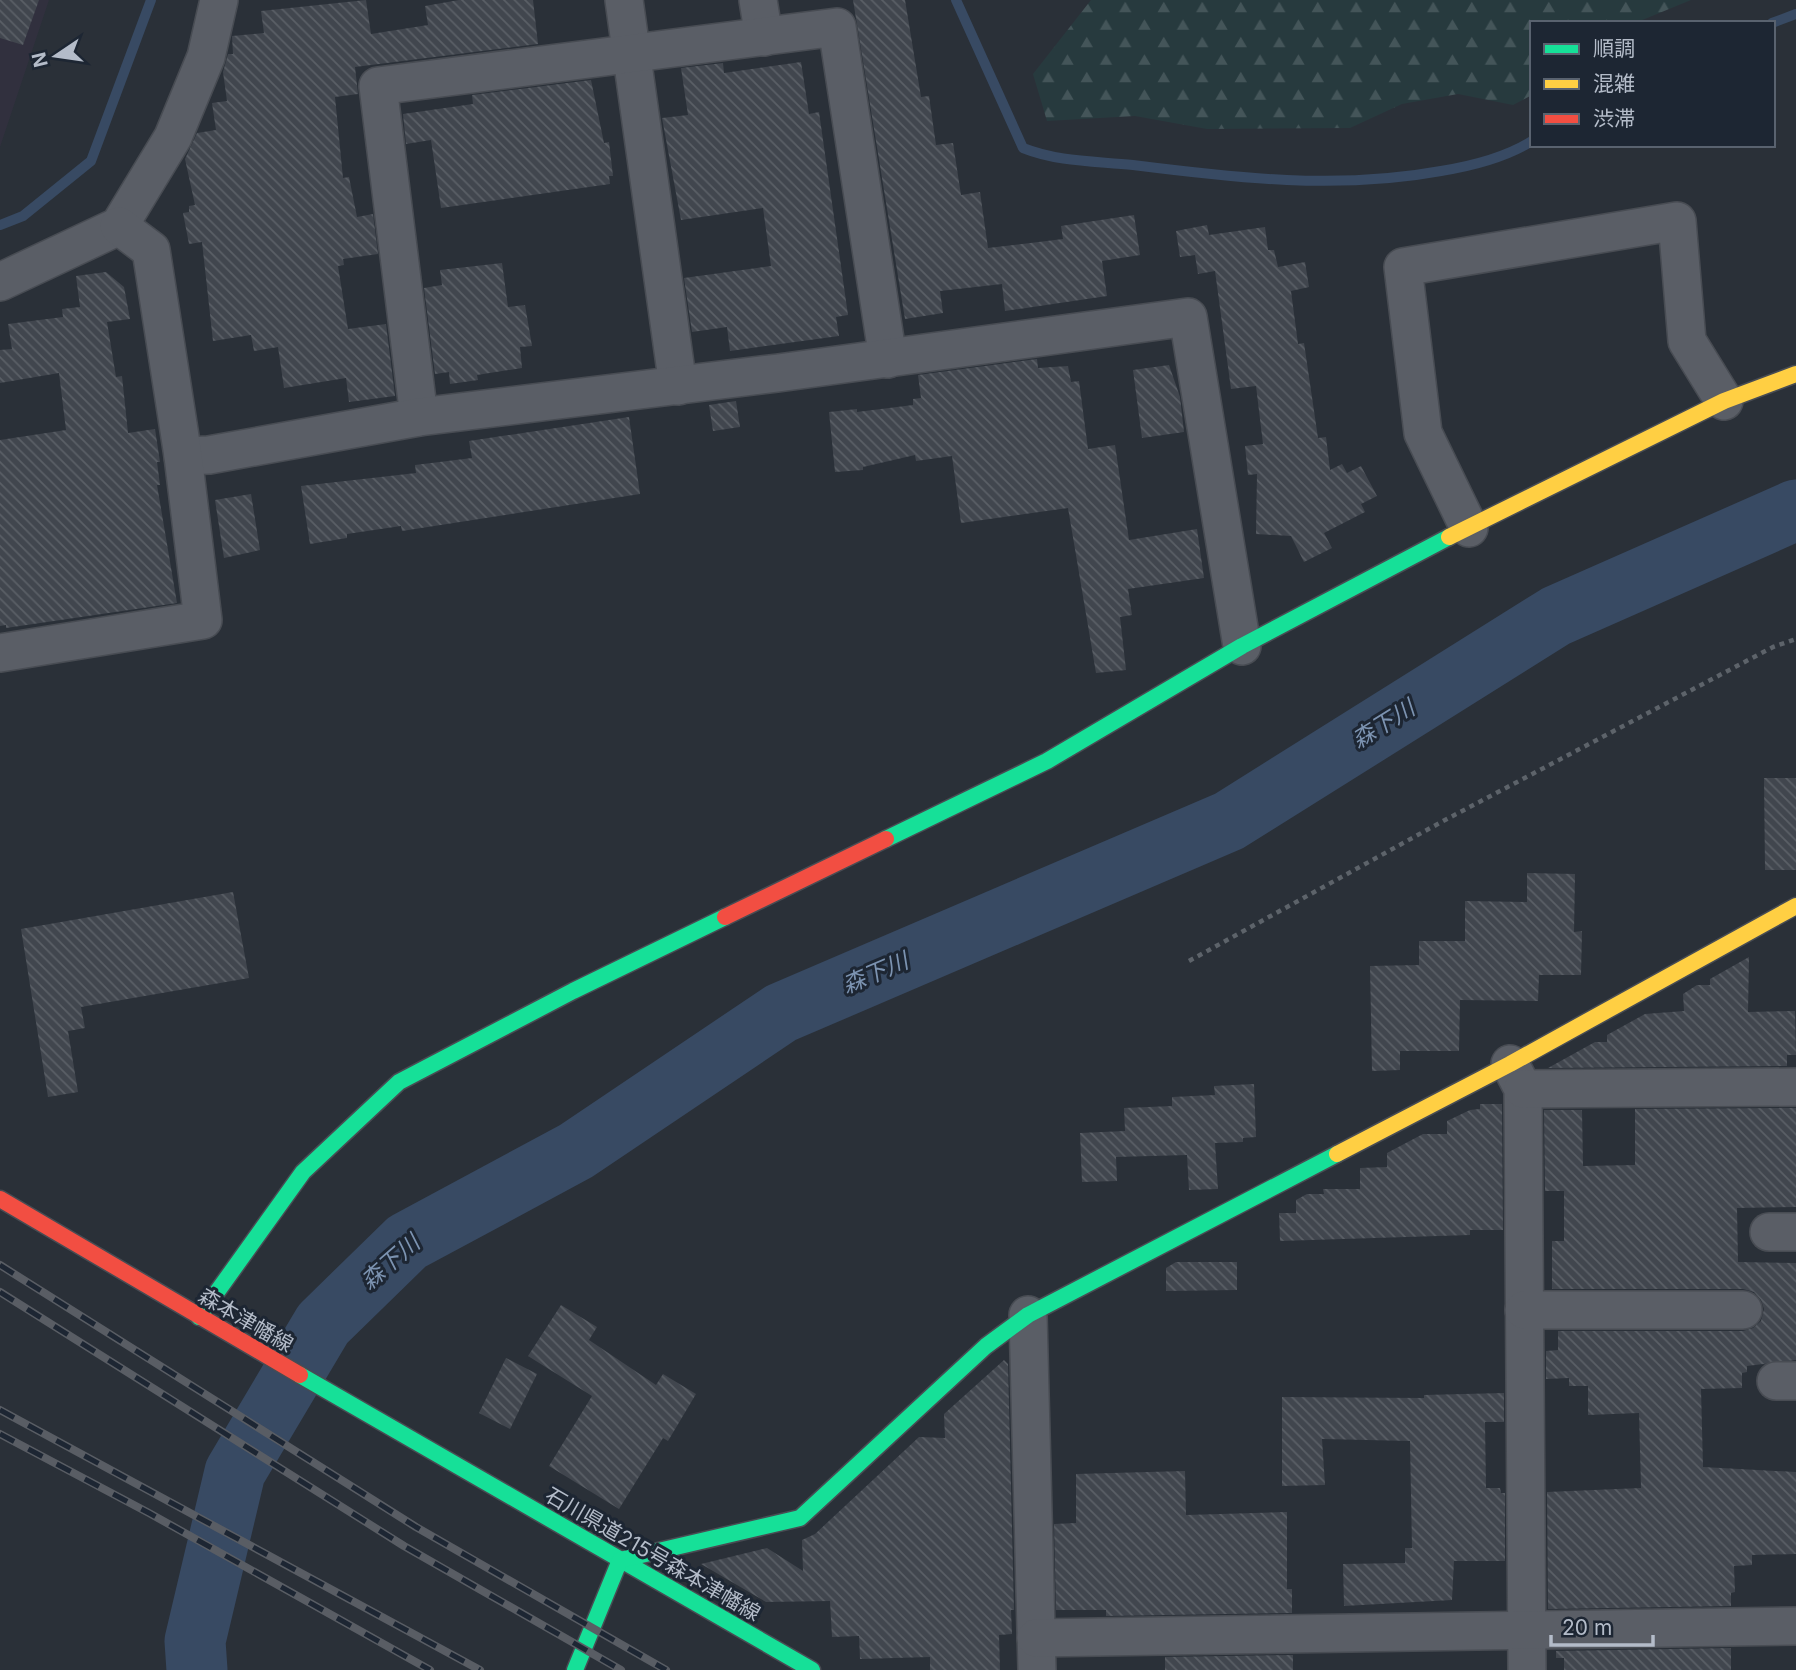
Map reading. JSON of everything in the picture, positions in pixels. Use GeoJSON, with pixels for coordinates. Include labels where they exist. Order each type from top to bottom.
{"type":"FeatureCollection","features":[{"type":"Feature","properties":{"kind":"street"},"geometry":{"type":"LineString","coordinates":[[0,282],[119,226],[173,136],[206,57],[219,0]]}},
{"type":"Feature","properties":{"kind":"street"},"geometry":{"type":"LineString","coordinates":[[624,0],[678,386]]}},
{"type":"Feature","properties":{"kind":"street"},"geometry":{"type":"LineString","coordinates":[[758,0],[764,37]]}},
{"type":"Feature","properties":{"kind":"street"},"geometry":{"type":"LineString","coordinates":[[419,417],[377,86],[837,27],[888,359]]}},
{"type":"Feature","properties":{"kind":"street"},"geometry":{"type":"LineString","coordinates":[[1468,528],[1423,433],[1403,267],[1677,221],[1687,341],[1724,401]]}},
{"type":"Feature","properties":{"kind":"street"},"geometry":{"type":"LineString","coordinates":[[0,653],[203,620],[183,456],[150,250],[119,226]]}},
{"type":"Feature","properties":{"kind":"street"},"geometry":{"type":"LineString","coordinates":[[183,456],[209,455],[419,417],[888,359],[1188,317],[1242,646]]}},
{"type":"Feature","properties":{"kind":"street"},"geometry":{"type":"LineString","coordinates":[[199,1317],[303,1172],[399,1082],[573,991],[1047,761],[1242,646],[1468,528],[1724,401],[1796,373]]}},
{"type":"Feature","properties":{"kind":"street"},"geometry":{"type":"LineString","coordinates":[[575,1670],[620,1559],[800,1518],[986,1346],[1028,1315],[1517,1076],[1796,906]]}},
{"type":"Feature","properties":{"kind":"street"},"geometry":{"type":"LineString","coordinates":[[1517,1076],[1796,1087]]}},
{"type":"Feature","properties":{"kind":"street"},"geometry":{"type":"LineString","coordinates":[[1517,1076],[1524,1310],[1527,1670]]}},
{"type":"Feature","properties":{"kind":"street","name":"森本津幡線"},"geometry":{"type":"LineString","coordinates":[[0,1199],[472,1475]]}},
{"type":"Feature","properties":{"kind":"street"},"geometry":{"type":"LineString","coordinates":[[1524,1310],[1743,1310]]}},
{"type":"Feature","properties":{"kind":"street"},"geometry":{"type":"LineString","coordinates":[[1028,1315],[1037,1654],[1527,1630],[1796,1626]]}},
{"type":"Feature","properties":{"kind":"street","name":"石川県道215号森本津幡線"},"geometry":{"type":"LineString","coordinates":[[472,1475],[812,1670]]}},
{"type":"Feature","properties":{"kind":"path"},"geometry":{"type":"LineString","coordinates":[[1189,961],[1444,820],[1773,647],[1796,639]]}},
{"type":"Feature","properties":{"kind":"shaded area"},"geometry":{"type":"Polygon","coordinates":[[[0,0],[49,0],[0,147],[0,0]]]}},
{"type":"Feature","properties":{"kind":"green space"},"geometry":{"type":"Polygon","coordinates":[[[1091,0],[1691,0],[1640,21],[1530,21],[1530,96],[1513,105],[1458,94],[1402,104],[1350,128],[1207,129],[1135,116],[1047,121],[1033,74],[1091,0]]]}},
{"type":"Feature","properties":{"kind":"building"},"geometry":{"type":"Polygon","coordinates":[[[0,0],[39,0],[23,45],[0,38],[0,0]]]}},
{"type":"Feature","properties":{"kind":"building"},"geometry":{"type":"Polygon","coordinates":[[[366,0],[371,34],[428,25],[425,6],[459,0],[533,0],[538,44],[355,67],[358,94],[335,97],[343,178],[349,177],[357,217],[373,214],[378,254],[343,259],[344,265],[338,266],[348,329],[386,324],[395,396],[349,402],[346,378],[284,388],[278,347],[254,351],[251,335],[213,341],[202,242],[189,244],[183,213],[189,212],[189,206],[195,205],[185,159],[197,133],[216,130],[212,103],[227,101],[223,72],[228,54],[233,54],[232,36],[264,33],[261,11],[366,0]]]}},
{"type":"Feature","properties":{"kind":"building"},"geometry":{"type":"Polygon","coordinates":[[[853,0],[905,0],[921,97],[929,96],[936,145],[953,143],[961,195],[980,192],[988,248],[1063,239],[1061,226],[1134,215],[1140,255],[1102,261],[1107,296],[1005,311],[1002,284],[940,291],[943,313],[905,319],[853,0]]]}},
{"type":"Feature","properties":{"kind":"building"},"geometry":{"type":"Polygon","coordinates":[[[801,62],[809,114],[819,112],[848,315],[836,317],[839,336],[730,351],[727,327],[692,332],[684,278],[771,266],[763,208],[681,220],[662,118],[688,115],[681,68],[723,63],[724,73],[801,62]]]}},
{"type":"Feature","properties":{"kind":"building"},"geometry":{"type":"Polygon","coordinates":[[[591,80],[604,143],[609,142],[613,176],[609,176],[610,184],[441,208],[431,140],[406,144],[403,114],[473,104],[472,95],[591,80]]]}},
{"type":"Feature","properties":{"kind":"building"},"geometry":{"type":"Polygon","coordinates":[[[1207,225],[1209,235],[1265,227],[1268,250],[1274,250],[1278,267],[1305,262],[1309,287],[1291,291],[1298,344],[1304,343],[1318,438],[1326,437],[1330,470],[1342,464],[1347,473],[1361,466],[1377,496],[1361,504],[1365,512],[1324,533],[1332,548],[1304,562],[1291,536],[1256,534],[1257,474],[1248,475],[1245,446],[1263,444],[1256,386],[1231,389],[1215,271],[1198,274],[1195,255],[1180,257],[1176,231],[1207,225]]]}},
{"type":"Feature","properties":{"kind":"building"},"geometry":{"type":"Polygon","coordinates":[[[502,263],[508,307],[525,305],[532,346],[520,347],[522,368],[477,375],[478,380],[450,384],[449,372],[435,374],[424,288],[442,285],[440,270],[502,263]]]}},
{"type":"Feature","properties":{"kind":"building"},"geometry":{"type":"Polygon","coordinates":[[[106,272],[124,287],[130,319],[107,322],[116,377],[122,376],[128,433],[155,429],[160,462],[157,462],[160,485],[157,485],[177,603],[6,628],[6,625],[0,626],[0,440],[66,430],[59,373],[0,383],[0,350],[12,349],[8,324],[63,317],[62,309],[80,307],[76,276],[106,272]]]}},
{"type":"Feature","properties":{"kind":"building"},"geometry":{"type":"Polygon","coordinates":[[[1037,359],[1038,368],[1068,366],[1071,382],[1079,381],[1088,449],[1115,445],[1129,540],[1197,529],[1204,578],[1128,589],[1132,615],[1120,617],[1126,670],[1096,673],[1068,508],[961,523],[952,456],[916,461],[915,455],[863,467],[863,470],[835,472],[829,412],[857,409],[857,412],[913,405],[913,399],[921,398],[918,375],[1037,359]]]}},
{"type":"Feature","properties":{"kind":"building"},"geometry":{"type":"Polygon","coordinates":[[[1169,365],[1180,397],[1184,432],[1142,438],[1133,370],[1169,365]]]}},
{"type":"Feature","properties":{"kind":"building"},"geometry":{"type":"Polygon","coordinates":[[[736,401],[740,427],[713,431],[709,405],[736,401]]]}},
{"type":"Feature","properties":{"kind":"building"},"geometry":{"type":"Polygon","coordinates":[[[629,417],[640,494],[402,531],[401,526],[347,534],[347,538],[310,544],[301,486],[416,473],[415,465],[472,458],[469,441],[629,417]]]}},
{"type":"Feature","properties":{"kind":"building"},"geometry":{"type":"Polygon","coordinates":[[[251,494],[260,550],[224,558],[215,500],[251,494]]]}},
{"type":"Feature","properties":{"kind":"building"},"geometry":{"type":"Polygon","coordinates":[[[1764,778],[1796,778],[1796,870],[1765,870],[1764,778]]]}},
{"type":"Feature","properties":{"kind":"building"},"geometry":{"type":"Polygon","coordinates":[[[1527,873],[1575,874],[1574,932],[1582,931],[1581,975],[1539,975],[1538,1001],[1460,1000],[1459,1051],[1400,1051],[1400,1070],[1372,1071],[1370,966],[1419,965],[1419,941],[1465,941],[1465,901],[1527,902],[1527,873]]]}},
{"type":"Feature","properties":{"kind":"building"},"geometry":{"type":"Polygon","coordinates":[[[233,892],[249,978],[81,1007],[85,1028],[68,1031],[78,1092],[48,1097],[21,929],[233,892]]]}},
{"type":"Feature","properties":{"kind":"building"},"geometry":{"type":"Polygon","coordinates":[[[1749,957],[1748,1012],[1795,1011],[1796,1055],[1787,1055],[1787,1066],[1548,1068],[1595,1042],[1607,1042],[1607,1035],[1645,1014],[1684,1011],[1683,994],[1697,985],[1710,985],[1710,979],[1749,957]]]}},
{"type":"Feature","properties":{"kind":"building"},"geometry":{"type":"Polygon","coordinates":[[[1254,1084],[1256,1137],[1243,1138],[1243,1142],[1215,1143],[1218,1189],[1189,1190],[1187,1155],[1116,1157],[1117,1181],[1082,1182],[1080,1133],[1125,1131],[1124,1108],[1172,1106],[1172,1097],[1215,1095],[1214,1086],[1254,1084]]]}},
{"type":"Feature","properties":{"kind":"building"},"geometry":{"type":"Polygon","coordinates":[[[1480,1104],[1502,1104],[1503,1230],[1470,1230],[1470,1235],[1280,1241],[1279,1213],[1296,1213],[1296,1200],[1307,1194],[1324,1194],[1323,1189],[1360,1189],[1360,1168],[1387,1167],[1387,1153],[1423,1134],[1447,1134],[1447,1121],[1470,1110],[1480,1109],[1480,1104]]]}},
{"type":"Feature","properties":{"kind":"building"},"geometry":{"type":"Polygon","coordinates":[[[1796,1108],[1796,1207],[1737,1208],[1738,1262],[1796,1263],[1796,1360],[1747,1366],[1747,1372],[1742,1373],[1742,1388],[1701,1389],[1703,1467],[1796,1472],[1796,1554],[1752,1555],[1752,1565],[1734,1566],[1735,1592],[1731,1593],[1731,1606],[1548,1609],[1547,1492],[1641,1488],[1639,1413],[1588,1415],[1588,1386],[1569,1386],[1569,1378],[1546,1379],[1546,1351],[1558,1350],[1558,1331],[1743,1331],[1753,1328],[1761,1321],[1764,1309],[1754,1292],[1743,1289],[1552,1289],[1552,1241],[1564,1241],[1564,1191],[1545,1191],[1544,1110],[1582,1110],[1583,1166],[1635,1165],[1635,1109],[1796,1108]]]}},
{"type":"Feature","properties":{"kind":"building"},"geometry":{"type":"Polygon","coordinates":[[[1176,1262],[1237,1262],[1237,1290],[1166,1291],[1166,1268],[1176,1262]]]}},
{"type":"Feature","properties":{"kind":"building"},"geometry":{"type":"Polygon","coordinates":[[[561,1305],[597,1327],[589,1340],[656,1385],[663,1374],[696,1394],[668,1441],[663,1438],[619,1509],[549,1466],[592,1396],[528,1356],[561,1305]]]}},
{"type":"Feature","properties":{"kind":"building"},"geometry":{"type":"Polygon","coordinates":[[[506,1358],[537,1374],[510,1429],[479,1413],[506,1358]]]}},
{"type":"Feature","properties":{"kind":"building"},"geometry":{"type":"Polygon","coordinates":[[[1004,1360],[1008,1364],[1014,1610],[1011,1610],[1012,1634],[999,1635],[1000,1670],[930,1670],[930,1657],[860,1659],[859,1636],[832,1637],[830,1601],[766,1602],[701,1564],[767,1548],[803,1571],[802,1540],[815,1534],[919,1437],[945,1438],[944,1414],[1004,1360]]]}},
{"type":"Feature","properties":{"kind":"building"},"geometry":{"type":"Polygon","coordinates":[[[1504,1393],[1504,1422],[1485,1422],[1486,1488],[1500,1488],[1501,1493],[1505,1493],[1505,1561],[1454,1561],[1452,1600],[1344,1606],[1343,1564],[1405,1563],[1405,1548],[1412,1548],[1410,1441],[1322,1439],[1325,1485],[1282,1486],[1282,1397],[1424,1398],[1424,1395],[1504,1393]]]}},
{"type":"Feature","properties":{"kind":"building"},"geometry":{"type":"Polygon","coordinates":[[[1185,1471],[1186,1515],[1287,1512],[1287,1589],[1292,1589],[1292,1613],[1106,1616],[1106,1610],[1056,1610],[1054,1524],[1076,1523],[1076,1474],[1185,1471]]]}},
{"type":"Feature","properties":{"kind":"building"},"geometry":{"type":"Polygon","coordinates":[[[1731,1648],[1731,1670],[1564,1670],[1564,1658],[1556,1658],[1556,1651],[1731,1648]]]}},
{"type":"Feature","properties":{"kind":"building"},"geometry":{"type":"Polygon","coordinates":[[[1293,1655],[1293,1670],[1165,1670],[1165,1657],[1293,1655]]]}},
{"type":"Feature","properties":{"kind":"waterway"},"geometry":{"type":"LineString","coordinates":[[0,225],[23,216],[91,161],[151,0]]}},
{"type":"Feature","properties":{"kind":"waterway"},"geometry":{"type":"LineString","coordinates":[[956,0],[1023,148],[1036,153],[1077,160],[1249,178],[1325,181],[1402,177],[1464,167],[1500,157],[1530,142]]}},
{"type":"Feature","properties":{"kind":"waterway"},"geometry":{"type":"LineString","coordinates":[[1775,22],[1796,14]]}},
{"type":"Feature","properties":{"kind":"waterway","name":"森下川"},"geometry":{"type":"LineString","coordinates":[[197,1670],[195,1641],[235,1472],[323,1324],[407,1242],[576,1151],[781,1013],[1229,821],[1556,616],[1796,510]]}},
{"type":"Feature","properties":{"kind":"railway"},"geometry":{"type":"LineString","coordinates":[[0,1265],[416,1527],[666,1670]]}},
{"type":"Feature","properties":{"kind":"railway"},"geometry":{"type":"LineString","coordinates":[[0,1292],[404,1546],[621,1670]]}},
{"type":"Feature","properties":{"kind":"railway"},"geometry":{"type":"LineString","coordinates":[[0,1410],[480,1670]]}},
{"type":"Feature","properties":{"kind":"railway"},"geometry":{"type":"LineString","coordinates":[[0,1434],[149,1513],[430,1670]]}},
{"type":"Feature","properties":{"kind":"traffic: fast"},"geometry":{"type":"LineString","coordinates":[[886,839],[1047,761],[1242,646],[1449,537]]}},
{"type":"Feature","properties":{"kind":"traffic: fast"},"geometry":{"type":"LineString","coordinates":[[199,1317],[303,1172],[399,1082],[573,991],[725,917]]}},
{"type":"Feature","properties":{"kind":"traffic: fast"},"geometry":{"type":"LineString","coordinates":[[575,1670],[620,1560],[800,1518],[986,1346],[1028,1315],[1337,1154]]}},
{"type":"Feature","properties":{"kind":"traffic: fast"},"geometry":{"type":"LineString","coordinates":[[300,1375],[812,1670]]}},
{"type":"Feature","properties":{"kind":"traffic: slow"},"geometry":{"type":"LineString","coordinates":[[1449,537],[1724,401],[1796,374]]}},
{"type":"Feature","properties":{"kind":"traffic: slow"},"geometry":{"type":"LineString","coordinates":[[1337,1154],[1510,1064],[1796,906]]}},
{"type":"Feature","properties":{"kind":"traffic: jam"},"geometry":{"type":"LineString","coordinates":[[725,917],[886,839]]}},
{"type":"Feature","properties":{"kind":"traffic: jam"},"geometry":{"type":"LineString","coordinates":[[0,1199],[300,1375]]}}]}
